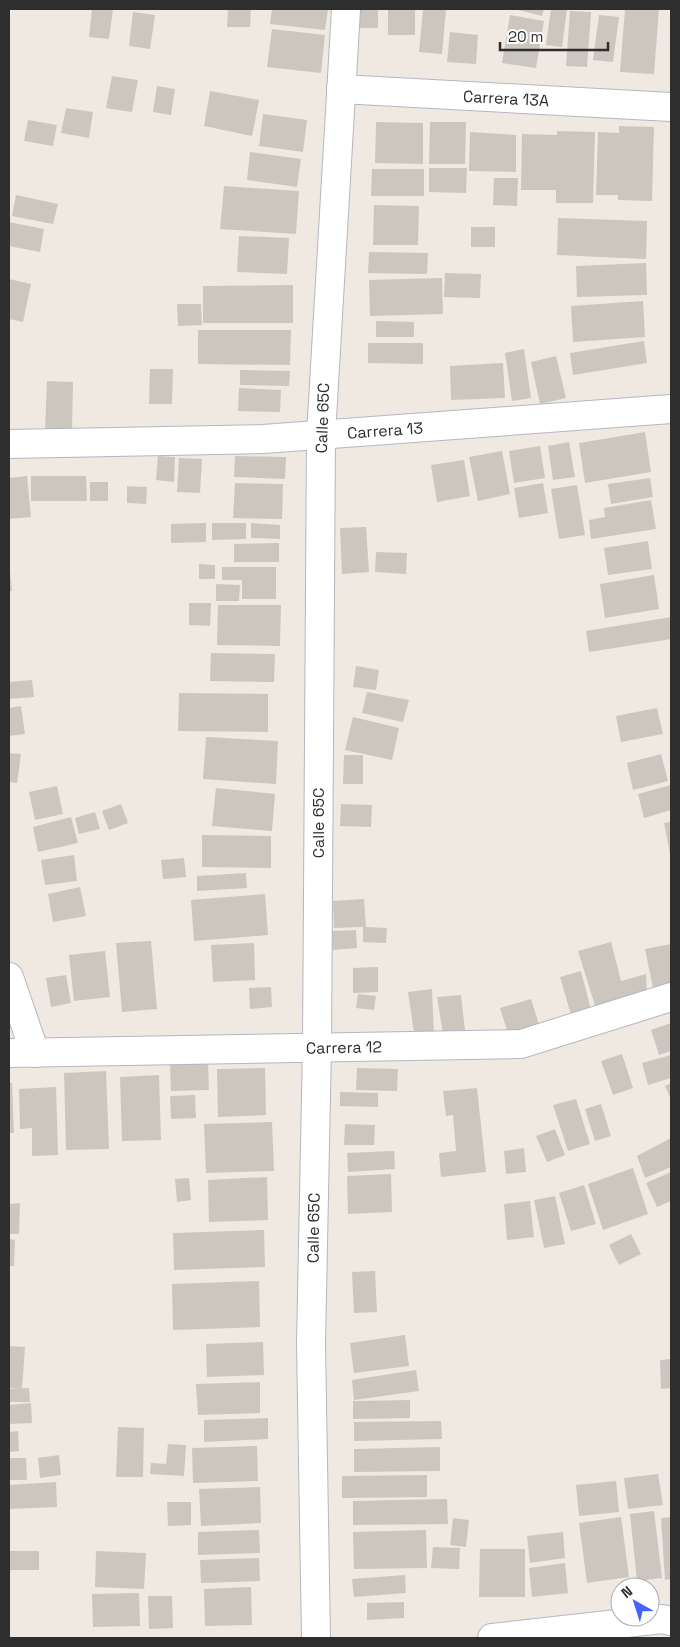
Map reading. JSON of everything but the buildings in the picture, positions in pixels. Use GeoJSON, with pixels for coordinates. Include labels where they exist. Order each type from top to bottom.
{"type":"FeatureCollection","features":[{"type":"Feature","properties":{"kind":"street","name":"Calle 65C"},"geometry":{"type":"LineString","coordinates":[[316,1638],[311,1342],[317,1047],[321,435],[346,9]]}},
{"type":"Feature","properties":{"kind":"street","name":"Carrera 13A"},"geometry":{"type":"LineString","coordinates":[[341,89],[671,107]]}},
{"type":"Feature","properties":{"kind":"street","name":"Carrera 13"},"geometry":{"type":"LineString","coordinates":[[9,444],[263,439],[671,410]]}},
{"type":"Feature","properties":{"kind":"street"},"geometry":{"type":"LineString","coordinates":[[9,977],[22,1053]]}},
{"type":"Feature","properties":{"kind":"street","name":"Carrera 12"},"geometry":{"type":"LineString","coordinates":[[22,1053],[521,1044],[671,997]]}},
{"type":"Feature","properties":{"kind":"street"},"geometry":{"type":"LineString","coordinates":[[492,1638],[662,1619],[671,1621]]}}]}
